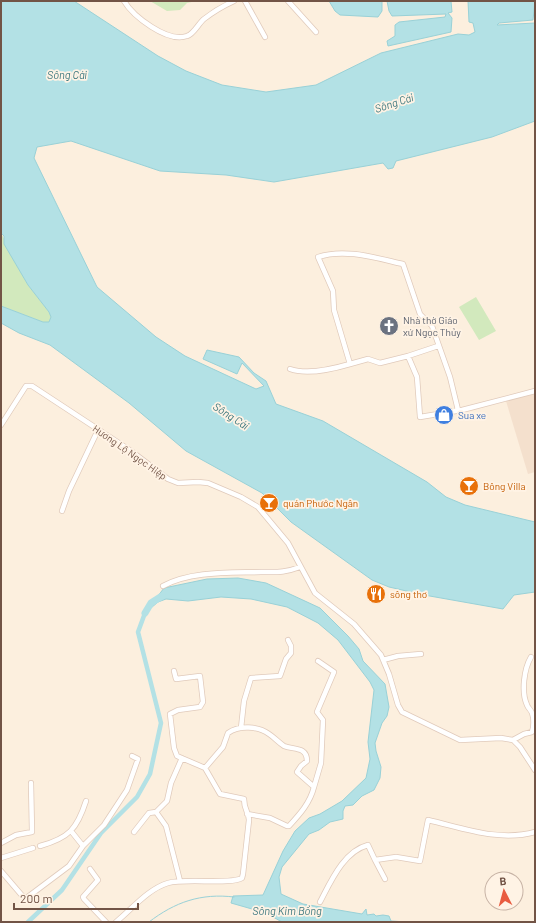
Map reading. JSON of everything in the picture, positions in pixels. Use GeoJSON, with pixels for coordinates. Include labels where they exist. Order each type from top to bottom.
{"type":"FeatureCollection","features":[{"type":"Feature","properties":{"kind":"street"},"geometry":{"type":"LineString","coordinates":[[124,1],[140,20],[161,31],[181,37],[190,34],[204,19],[234,1]]}},
{"type":"Feature","properties":{"kind":"street"},"geometry":{"type":"LineString","coordinates":[[245,1],[265,37]]}},
{"type":"Feature","properties":{"kind":"street"},"geometry":{"type":"LineString","coordinates":[[288,1],[316,32]]}},
{"type":"Feature","properties":{"kind":"street"},"geometry":{"type":"LineString","coordinates":[[350,364],[334,310],[333,291],[318,257],[338,253],[370,256],[403,264],[420,314],[432,326],[450,376],[458,410]]}},
{"type":"Feature","properties":{"kind":"street"},"geometry":{"type":"LineString","coordinates":[[290,369],[308,370],[335,368],[368,359],[380,363],[438,346]]}},
{"type":"Feature","properties":{"kind":"street"},"geometry":{"type":"LineString","coordinates":[[408,356],[417,378],[420,417],[458,410],[535,391]]}},
{"type":"Feature","properties":{"kind":"street","name":"Hương Lộ Ngọc Hiệp"},"geometry":{"type":"LineString","coordinates":[[1,425],[26,386],[32,386],[74,412],[98,430],[131,451],[168,479],[178,483],[208,483],[254,505],[284,537],[315,593],[361,630],[383,660],[398,705],[402,712],[460,740],[501,738],[513,740]]}},
{"type":"Feature","properties":{"kind":"street"},"geometry":{"type":"LineString","coordinates":[[62,511],[69,491],[98,430]]}},
{"type":"Feature","properties":{"kind":"street"},"geometry":{"type":"LineString","coordinates":[[163,586],[178,580],[195,576],[256,572],[281,573],[300,567]]}},
{"type":"Feature","properties":{"kind":"street"},"geometry":{"type":"LineString","coordinates":[[241,728],[244,701],[251,678],[280,676],[286,659],[291,653],[291,646],[288,640]]}},
{"type":"Feature","properties":{"kind":"street"},"geometry":{"type":"LineString","coordinates":[[383,660],[398,656],[421,654]]}},
{"type":"Feature","properties":{"kind":"street"},"geometry":{"type":"LineString","coordinates":[[531,657],[526,665],[525,680],[526,704],[532,713],[533,729],[532,732],[524,734],[513,740],[520,747],[535,770]]}},
{"type":"Feature","properties":{"kind":"street"},"geometry":{"type":"LineString","coordinates":[[247,814],[270,818],[289,826],[308,803],[321,763],[323,720],[317,712],[334,672],[318,661]]}},
{"type":"Feature","properties":{"kind":"street"},"geometry":{"type":"LineString","coordinates":[[116,922],[154,890],[166,884],[180,881],[235,881],[242,878],[249,824],[244,808],[244,799],[242,797],[220,794],[205,768],[182,758],[175,752],[170,714],[202,705],[201,678],[197,675],[176,679],[174,671]]}},
{"type":"Feature","properties":{"kind":"street"},"geometry":{"type":"LineString","coordinates":[[205,768],[212,762],[223,746],[228,733],[241,728],[260,729],[287,747],[294,747],[302,750],[307,761],[301,766],[298,772],[314,787]]}},
{"type":"Feature","properties":{"kind":"street"},"geometry":{"type":"LineString","coordinates":[[1,871],[25,899],[69,866],[83,846],[104,825],[127,790],[138,759],[132,756]]}},
{"type":"Feature","properties":{"kind":"street"},"geometry":{"type":"LineString","coordinates":[[134,832],[149,813],[156,812],[167,801],[171,783],[182,758]]}},
{"type":"Feature","properties":{"kind":"street"},"geometry":{"type":"LineString","coordinates":[[1,844],[16,835],[32,832],[31,783]]}},
{"type":"Feature","properties":{"kind":"street"},"geometry":{"type":"LineString","coordinates":[[40,846],[48,844],[71,831],[80,821],[86,801]]}},
{"type":"Feature","properties":{"kind":"street"},"geometry":{"type":"LineString","coordinates":[[156,812],[166,826],[180,881]]}},
{"type":"Feature","properties":{"kind":"street"},"geometry":{"type":"LineString","coordinates":[[375,860],[396,857],[420,861],[428,820],[493,835],[511,836],[535,832]]}},
{"type":"Feature","properties":{"kind":"street"},"geometry":{"type":"LineString","coordinates":[[71,831],[83,846]]}},
{"type":"Feature","properties":{"kind":"street"},"geometry":{"type":"LineString","coordinates":[[320,902],[341,866],[352,853],[368,845],[385,879]]}},
{"type":"Feature","properties":{"kind":"street"},"geometry":{"type":"LineString","coordinates":[[1,858],[33,848]]}},
{"type":"Feature","properties":{"kind":"street"},"geometry":{"type":"LineString","coordinates":[[90,869],[98,880],[83,897],[106,922]]}},
{"type":"Feature","properties":{"kind":"shaded area"},"geometry":{"type":"Polygon","coordinates":[[[535,394],[535,472],[528,474],[506,401],[535,394]]]}},
{"type":"Feature","properties":{"kind":"green space"},"geometry":{"type":"Polygon","coordinates":[[[150,1],[196,1],[187,3],[180,10],[167,11],[150,1]]]}},
{"type":"Feature","properties":{"kind":"green space"},"geometry":{"type":"Polygon","coordinates":[[[1,233],[28,285],[49,312],[51,317],[49,322],[43,322],[1,306],[1,233]]]}},
{"type":"Feature","properties":{"kind":"green space"},"geometry":{"type":"Polygon","coordinates":[[[476,297],[496,331],[479,340],[459,307],[476,297]]]}},
{"type":"Feature","properties":{"kind":"water","name":"Sông Cái"},"geometry":{"type":"Polygon","coordinates":[[[1,1],[74,1],[158,56],[186,71],[222,85],[266,92],[316,85],[381,53],[458,34],[469,35],[475,32],[473,23],[469,22],[468,1],[535,1],[533,20],[499,23],[497,25],[535,23],[535,121],[492,137],[396,161],[393,168],[388,169],[383,163],[274,182],[226,175],[160,171],[71,141],[37,147],[34,158],[97,287],[156,337],[185,356],[256,389],[264,386],[242,363],[237,374],[203,359],[207,350],[239,357],[254,373],[266,381],[276,404],[323,421],[427,482],[446,497],[465,505],[535,522],[535,592],[514,595],[503,609],[424,595],[389,587],[372,580],[291,522],[262,493],[186,451],[129,403],[50,345],[19,333],[1,323],[1,306],[43,322],[49,322],[51,317],[49,312],[28,285],[4,244],[4,236],[1,233],[1,1]]]}},
{"type":"Feature","properties":{"kind":"water"},"geometry":{"type":"Polygon","coordinates":[[[329,1],[382,1],[382,11],[378,17],[340,15],[335,11],[329,1]]]}},
{"type":"Feature","properties":{"kind":"water"},"geometry":{"type":"Polygon","coordinates":[[[387,1],[451,1],[452,12],[448,13],[452,18],[451,32],[388,46],[387,41],[395,36],[395,25],[399,22],[445,17],[446,14],[392,16],[389,11],[387,1]]]}},
{"type":"Feature","properties":{"kind":"water","name":"Sông Kim Bồng"},"geometry":{"type":"Polygon","coordinates":[[[238,578],[266,583],[320,608],[348,636],[359,649],[363,661],[385,684],[389,707],[387,716],[382,723],[375,743],[381,767],[380,778],[374,790],[362,796],[353,805],[345,806],[343,811],[343,819],[330,822],[319,830],[309,834],[282,867],[279,877],[281,894],[303,904],[362,914],[366,909],[367,915],[374,914],[376,916],[389,916],[391,921],[407,922],[282,922],[266,913],[231,903],[233,896],[263,895],[283,851],[295,831],[309,818],[320,814],[342,801],[366,778],[370,759],[368,742],[374,690],[370,682],[338,640],[318,623],[287,607],[251,599],[221,597],[188,601],[166,599],[158,602],[145,613],[164,588],[207,579],[238,578]]]}},
{"type":"Feature","properties":{"kind":"waterway"},"geometry":{"type":"LineString","coordinates":[[145,613],[151,603],[162,596]]}},
{"type":"Feature","properties":{"kind":"waterway"},"geometry":{"type":"LineString","coordinates":[[28,922],[62,890],[101,833],[137,797],[150,774],[161,723],[138,632],[145,613]]}},
{"type":"Feature","properties":{"kind":"waterway"},"geometry":{"type":"LineString","coordinates":[[149,922],[169,909],[189,900],[210,896],[234,897]]}},
{"type":"Feature","properties":{"kind":"place","name":"Nhà thờ Giáo xứ Ngọc Thủy"},"geometry":{"type":"Point","coordinates":[389,326]}},
{"type":"Feature","properties":{"kind":"place","name":"Sua xe"},"geometry":{"type":"Point","coordinates":[444,415]}},
{"type":"Feature","properties":{"kind":"place","name":"Bông Villa"},"geometry":{"type":"Point","coordinates":[469,486]}},
{"type":"Feature","properties":{"kind":"place","name":"quán Phước Ngân"},"geometry":{"type":"Point","coordinates":[269,503]}},
{"type":"Feature","properties":{"kind":"place","name":"sông thơ"},"geometry":{"type":"Point","coordinates":[376,594]}}]}
